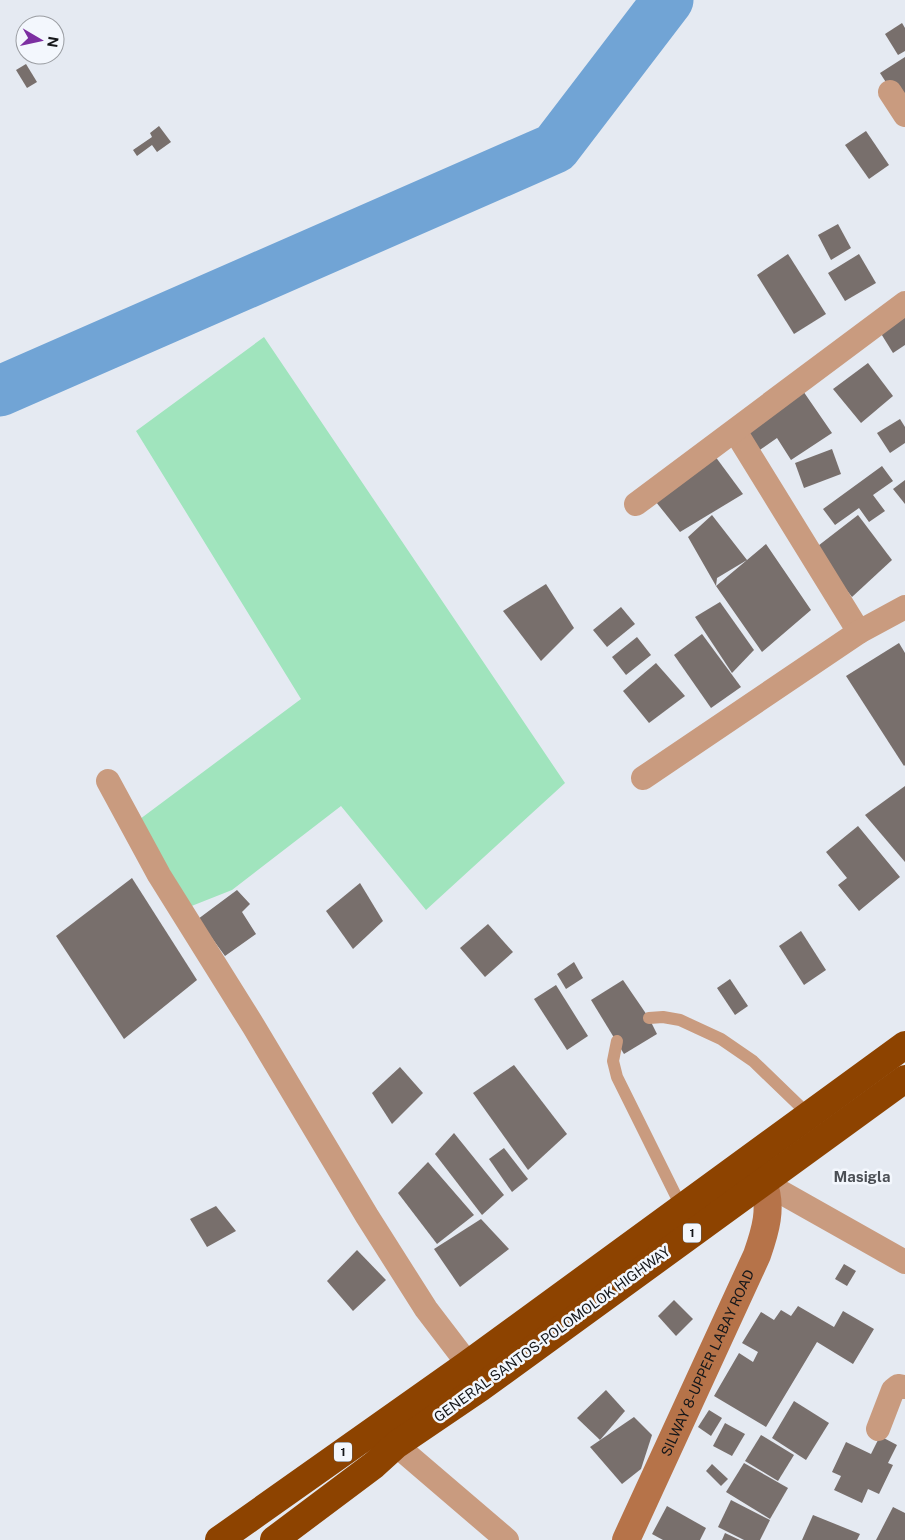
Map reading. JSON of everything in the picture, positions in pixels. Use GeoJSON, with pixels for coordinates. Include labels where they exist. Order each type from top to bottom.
{"type":"FeatureCollection","features":[{"type":"Feature","properties":{"kind":"highway","name":"1"},"geometry":{"type":"LineString","coordinates":[[219,1540],[468,1364],[905,1045]]}},
{"type":"Feature","properties":{"kind":"highway","name":"GENERAL SANTOS-POLOMOLOK HIGHWAY"},"geometry":{"type":"LineString","coordinates":[[274,1540],[374,1465],[396,1445],[480,1388],[905,1079]]}},
{"type":"Feature","properties":{"kind":"main road"},"geometry":{"type":"LineString","coordinates":[[747,1160],[763,1182]]}},
{"type":"Feature","properties":{"kind":"main road","name":"SILWAY 8-UPPER LABAY ROAD"},"geometry":{"type":"LineString","coordinates":[[626,1540],[764,1237],[768,1218],[763,1182]]}},
{"type":"Feature","properties":{"kind":"street"},"geometry":{"type":"LineString","coordinates":[[890,92],[905,115]]}},
{"type":"Feature","properties":{"kind":"street"},"geometry":{"type":"LineString","coordinates":[[636,504],[905,302]]}},
{"type":"Feature","properties":{"kind":"street"},"geometry":{"type":"LineString","coordinates":[[735,431],[859,632]]}},
{"type":"Feature","properties":{"kind":"street"},"geometry":{"type":"LineString","coordinates":[[643,778],[859,632],[905,607]]}},
{"type":"Feature","properties":{"kind":"street"},"geometry":{"type":"LineString","coordinates":[[108,781],[159,875],[264,1044],[367,1216],[426,1309],[468,1364]]}},
{"type":"Feature","properties":{"kind":"street"},"geometry":{"type":"LineString","coordinates":[[763,1182],[905,1262]]}},
{"type":"Feature","properties":{"kind":"street"},"geometry":{"type":"LineString","coordinates":[[878,1429],[893,1390],[898,1386],[905,1387]]}},
{"type":"Feature","properties":{"kind":"street"},"geometry":{"type":"LineString","coordinates":[[396,1445],[507,1540]]}},
{"type":"Feature","properties":{"kind":"lane"},"geometry":{"type":"LineString","coordinates":[[649,1018],[663,1017],[680,1020],[721,1039],[753,1061],[809,1115]]}},
{"type":"Feature","properties":{"kind":"lane"},"geometry":{"type":"LineString","coordinates":[[617,1041],[613,1062],[617,1077],[682,1208]]}},
{"type":"Feature","properties":{"kind":"green space"},"geometry":{"type":"Polygon","coordinates":[[[264,337],[565,783],[426,910],[341,806],[232,890],[184,909],[132,825],[301,699],[136,431],[264,337]]]}},
{"type":"Feature","properties":{"kind":"building"},"geometry":{"type":"Polygon","coordinates":[[[902,23],[905,28],[905,51],[898,55],[885,34],[902,23]]]}},
{"type":"Feature","properties":{"kind":"building"},"geometry":{"type":"Polygon","coordinates":[[[905,57],[905,112],[880,73],[905,57]]]}},
{"type":"Feature","properties":{"kind":"building"},"geometry":{"type":"Polygon","coordinates":[[[27,65],[37,82],[27,88],[16,70],[27,65]]]}},
{"type":"Feature","properties":{"kind":"building"},"geometry":{"type":"Polygon","coordinates":[[[159,126],[171,142],[157,152],[152,145],[137,156],[133,150],[152,137],[150,133],[159,126]]]}},
{"type":"Feature","properties":{"kind":"building"},"geometry":{"type":"Polygon","coordinates":[[[866,131],[889,165],[869,179],[845,145],[866,131]]]}},
{"type":"Feature","properties":{"kind":"building"},"geometry":{"type":"Polygon","coordinates":[[[838,224],[851,248],[831,260],[818,235],[838,224]]]}},
{"type":"Feature","properties":{"kind":"building"},"geometry":{"type":"Polygon","coordinates":[[[788,254],[826,314],[794,334],[757,275],[788,254]]]}},
{"type":"Feature","properties":{"kind":"building"},"geometry":{"type":"Polygon","coordinates":[[[859,254],[876,283],[845,301],[828,273],[859,254]]]}},
{"type":"Feature","properties":{"kind":"building"},"geometry":{"type":"Polygon","coordinates":[[[905,317],[905,345],[893,353],[880,332],[905,317]]]}},
{"type":"Feature","properties":{"kind":"building"},"geometry":{"type":"Polygon","coordinates":[[[868,363],[893,396],[861,423],[833,389],[868,363]]]}},
{"type":"Feature","properties":{"kind":"building"},"geometry":{"type":"Polygon","coordinates":[[[801,388],[832,433],[791,460],[777,438],[757,452],[741,429],[801,388]]]}},
{"type":"Feature","properties":{"kind":"building"},"geometry":{"type":"Polygon","coordinates":[[[900,419],[905,427],[905,443],[890,453],[877,433],[900,419]]]}},
{"type":"Feature","properties":{"kind":"building"},"geometry":{"type":"Polygon","coordinates":[[[832,449],[841,474],[804,488],[795,463],[832,449]]]}},
{"type":"Feature","properties":{"kind":"building"},"geometry":{"type":"Polygon","coordinates":[[[712,452],[743,494],[680,532],[652,497],[712,452]]]}},
{"type":"Feature","properties":{"kind":"building"},"geometry":{"type":"Polygon","coordinates":[[[882,466],[893,481],[873,495],[885,511],[869,522],[859,508],[835,525],[823,509],[882,466]]]}},
{"type":"Feature","properties":{"kind":"building"},"geometry":{"type":"Polygon","coordinates":[[[905,480],[905,504],[893,489],[905,480]]]}},
{"type":"Feature","properties":{"kind":"building"},"geometry":{"type":"Polygon","coordinates":[[[712,515],[747,560],[717,578],[716,586],[688,537],[712,515]]]}},
{"type":"Feature","properties":{"kind":"building"},"geometry":{"type":"Polygon","coordinates":[[[858,515],[892,560],[852,597],[814,549],[858,515]]]}},
{"type":"Feature","properties":{"kind":"building"},"geometry":{"type":"Polygon","coordinates":[[[766,544],[811,610],[762,652],[716,586],[766,544]]]}},
{"type":"Feature","properties":{"kind":"building"},"geometry":{"type":"Polygon","coordinates":[[[546,584],[574,628],[541,661],[503,611],[546,584]]]}},
{"type":"Feature","properties":{"kind":"building"},"geometry":{"type":"Polygon","coordinates":[[[720,602],[754,650],[732,673],[695,617],[720,602]]]}},
{"type":"Feature","properties":{"kind":"building"},"geometry":{"type":"Polygon","coordinates":[[[621,607],[635,624],[607,647],[593,630],[621,607]]]}},
{"type":"Feature","properties":{"kind":"building"},"geometry":{"type":"Polygon","coordinates":[[[702,634],[741,687],[711,708],[674,655],[702,634]]]}},
{"type":"Feature","properties":{"kind":"building"},"geometry":{"type":"Polygon","coordinates":[[[637,637],[651,655],[626,675],[612,657],[637,637]]]}},
{"type":"Feature","properties":{"kind":"building"},"geometry":{"type":"Polygon","coordinates":[[[899,643],[905,653],[904,766],[846,676],[899,643]]]}},
{"type":"Feature","properties":{"kind":"building"},"geometry":{"type":"Polygon","coordinates":[[[656,663],[685,696],[649,723],[623,691],[656,663]]]}},
{"type":"Feature","properties":{"kind":"building"},"geometry":{"type":"Polygon","coordinates":[[[905,786],[905,862],[865,815],[905,786]]]}},
{"type":"Feature","properties":{"kind":"building"},"geometry":{"type":"Polygon","coordinates":[[[858,826],[900,877],[859,911],[838,885],[847,878],[826,852],[858,826]]]}},
{"type":"Feature","properties":{"kind":"building"},"geometry":{"type":"Polygon","coordinates":[[[132,878],[197,980],[124,1039],[56,936],[132,878]]]}},
{"type":"Feature","properties":{"kind":"building"},"geometry":{"type":"Polygon","coordinates":[[[360,883],[383,921],[353,949],[326,911],[360,883]]]}},
{"type":"Feature","properties":{"kind":"building"},"geometry":{"type":"Polygon","coordinates":[[[237,890],[250,904],[242,912],[256,934],[225,956],[198,919],[237,890]]]}},
{"type":"Feature","properties":{"kind":"building"},"geometry":{"type":"Polygon","coordinates":[[[488,924],[513,952],[485,977],[460,948],[488,924]]]}},
{"type":"Feature","properties":{"kind":"building"},"geometry":{"type":"Polygon","coordinates":[[[801,931],[826,970],[804,985],[779,946],[801,931]]]}},
{"type":"Feature","properties":{"kind":"building"},"geometry":{"type":"Polygon","coordinates":[[[574,962],[583,978],[566,989],[557,974],[574,962]]]}},
{"type":"Feature","properties":{"kind":"building"},"geometry":{"type":"Polygon","coordinates":[[[730,979],[748,1006],[735,1015],[717,988],[730,979]]]}},
{"type":"Feature","properties":{"kind":"building"},"geometry":{"type":"Polygon","coordinates":[[[623,980],[649,1018],[657,1034],[624,1054],[591,1000],[623,980]]]}},
{"type":"Feature","properties":{"kind":"building"},"geometry":{"type":"Polygon","coordinates":[[[556,985],[588,1036],[567,1050],[534,999],[556,985]]]}},
{"type":"Feature","properties":{"kind":"building"},"geometry":{"type":"Polygon","coordinates":[[[514,1065],[567,1134],[528,1170],[473,1093],[514,1065]]]}},
{"type":"Feature","properties":{"kind":"building"},"geometry":{"type":"Polygon","coordinates":[[[400,1067],[423,1093],[392,1124],[372,1093],[400,1067]]]}},
{"type":"Feature","properties":{"kind":"building"},"geometry":{"type":"Polygon","coordinates":[[[454,1133],[504,1195],[482,1215],[435,1154],[454,1133]]]}},
{"type":"Feature","properties":{"kind":"building"},"geometry":{"type":"Polygon","coordinates":[[[504,1148],[528,1179],[512,1192],[489,1159],[504,1148]]]}},
{"type":"Feature","properties":{"kind":"building"},"geometry":{"type":"Polygon","coordinates":[[[428,1162],[474,1215],[437,1244],[398,1193],[428,1162]]]}},
{"type":"Feature","properties":{"kind":"building"},"geometry":{"type":"Polygon","coordinates":[[[216,1206],[236,1231],[207,1247],[190,1219],[216,1206]]]}},
{"type":"Feature","properties":{"kind":"building"},"geometry":{"type":"Polygon","coordinates":[[[481,1219],[509,1249],[460,1287],[434,1249],[481,1219]]]}},
{"type":"Feature","properties":{"kind":"building"},"geometry":{"type":"Polygon","coordinates":[[[357,1250],[386,1280],[353,1311],[327,1281],[357,1250]]]}},
{"type":"Feature","properties":{"kind":"building"},"geometry":{"type":"Polygon","coordinates":[[[844,1264],[856,1271],[847,1286],[835,1279],[844,1264]]]}},
{"type":"Feature","properties":{"kind":"building"},"geometry":{"type":"Polygon","coordinates":[[[674,1300],[693,1319],[676,1336],[658,1316],[674,1300]]]}},
{"type":"Feature","properties":{"kind":"building"},"geometry":{"type":"Polygon","coordinates":[[[798,1306],[834,1327],[843,1311],[874,1329],[853,1364],[817,1342],[766,1427],[714,1396],[739,1353],[753,1362],[758,1352],[742,1343],[761,1312],[774,1320],[781,1310],[791,1316],[798,1306]]]}},
{"type":"Feature","properties":{"kind":"building"},"geometry":{"type":"Polygon","coordinates":[[[606,1390],[625,1411],[600,1440],[577,1418],[606,1390]]]}},
{"type":"Feature","properties":{"kind":"building"},"geometry":{"type":"Polygon","coordinates":[[[794,1401],[829,1423],[806,1460],[772,1438],[794,1401]]]}},
{"type":"Feature","properties":{"kind":"building"},"geometry":{"type":"Polygon","coordinates":[[[709,1410],[722,1418],[711,1436],[698,1427],[709,1410]]]}},
{"type":"Feature","properties":{"kind":"building"},"geometry":{"type":"Polygon","coordinates":[[[634,1417],[652,1435],[641,1469],[622,1484],[590,1447],[634,1417]]]}},
{"type":"Feature","properties":{"kind":"building"},"geometry":{"type":"Polygon","coordinates":[[[725,1423],[745,1434],[732,1456],[713,1446],[725,1423]]]}},
{"type":"Feature","properties":{"kind":"building"},"geometry":{"type":"Polygon","coordinates":[[[761,1435],[794,1455],[778,1481],[745,1461],[761,1435]]]}},
{"type":"Feature","properties":{"kind":"building"},"geometry":{"type":"Polygon","coordinates":[[[880,1436],[897,1445],[888,1463],[893,1465],[879,1494],[868,1489],[862,1503],[834,1490],[841,1476],[832,1472],[846,1442],[871,1454],[880,1436]]]}},
{"type":"Feature","properties":{"kind":"building"},"geometry":{"type":"Polygon","coordinates":[[[744,1463],[788,1488],[770,1519],[726,1492],[744,1463]]]}},
{"type":"Feature","properties":{"kind":"building"},"geometry":{"type":"Polygon","coordinates":[[[712,1464],[728,1479],[721,1486],[706,1471],[712,1464]]]}},
{"type":"Feature","properties":{"kind":"building"},"geometry":{"type":"Polygon","coordinates":[[[731,1500],[770,1520],[760,1540],[744,1540],[718,1527],[731,1500]]]}},
{"type":"Feature","properties":{"kind":"building"},"geometry":{"type":"Polygon","coordinates":[[[667,1506],[706,1528],[700,1540],[663,1540],[652,1534],[667,1506]]]}},
{"type":"Feature","properties":{"kind":"building"},"geometry":{"type":"Polygon","coordinates":[[[893,1507],[905,1513],[905,1540],[876,1540],[893,1507]]]}},
{"type":"Feature","properties":{"kind":"building"},"geometry":{"type":"Polygon","coordinates":[[[813,1515],[860,1534],[857,1540],[802,1540],[813,1515]]]}},
{"type":"Feature","properties":{"kind":"building"},"geometry":{"type":"Polygon","coordinates":[[[725,1533],[740,1540],[722,1540],[725,1533]]]}},
{"type":"Feature","properties":{"kind":"waterway"},"geometry":{"type":"LineString","coordinates":[[0,391],[555,148],[668,0]]}},
{"type":"Feature","properties":{"kind":"district","name":"Masigla"},"geometry":{"type":"Point","coordinates":[862,1177]}}]}
